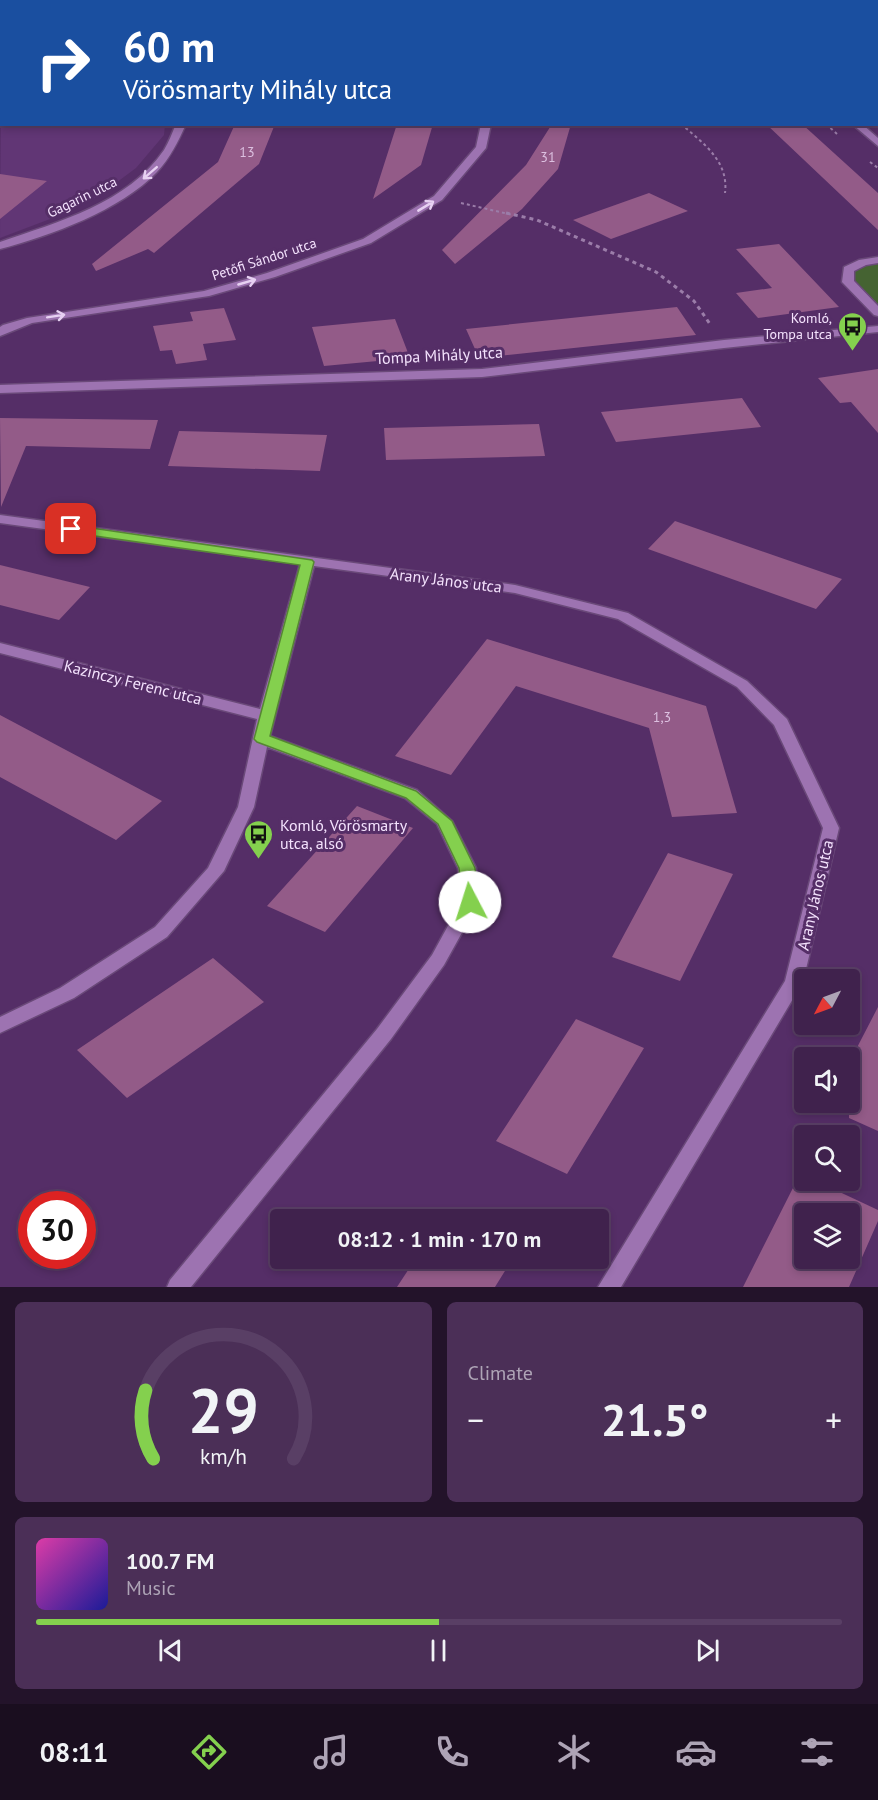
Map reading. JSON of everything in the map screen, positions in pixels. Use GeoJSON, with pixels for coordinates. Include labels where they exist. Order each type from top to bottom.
{"type":"FeatureCollection","features":[{"type":"Feature","properties":{"kind":"street","name":"Gagarin utca"},"geometry":{"type":"LineString","coordinates":[[0,246],[69,221],[114,200],[155,170],[178,136],[180,126]]}},
{"type":"Feature","properties":{"kind":"street","name":"Petőfi Sándor utca"},"geometry":{"type":"LineString","coordinates":[[0,332],[7,327],[31,320],[205,294],[271,275],[367,241],[438,198],[481,148],[486,126]]}},
{"type":"Feature","properties":{"kind":"street"},"geometry":{"type":"LineString","coordinates":[[858,126],[878,143]]}},
{"type":"Feature","properties":{"kind":"street"},"geometry":{"type":"LineString","coordinates":[[878,260],[863,262],[848,269],[848,282],[878,313]]}},
{"type":"Feature","properties":{"kind":"street"},"geometry":{"type":"LineString","coordinates":[[872,329],[878,342]]}},
{"type":"Feature","properties":{"kind":"street","name":"Tompa Mihály utca"},"geometry":{"type":"LineString","coordinates":[[0,389],[482,373],[872,329]]}},
{"type":"Feature","properties":{"kind":"street"},"geometry":{"type":"LineString","coordinates":[[0,519],[308,562],[266,716],[246,807],[215,871],[161,932],[67,993],[0,1026]]}},
{"type":"Feature","properties":{"kind":"street","name":"Arany János utca"},"geometry":{"type":"LineString","coordinates":[[308,562],[515,589],[623,616],[742,684],[781,723],[831,828],[794,982],[609,1287]]}},
{"type":"Feature","properties":{"kind":"street","name":"Kazinczy Ferenc utca"},"geometry":{"type":"LineString","coordinates":[[0,648],[266,716]]}},
{"type":"Feature","properties":{"kind":"street"},"geometry":{"type":"LineString","coordinates":[[177,1287],[384,1034],[438,960],[470,902],[467,868],[444,821],[411,794],[262,739]]}},
{"type":"Feature","properties":{"kind":"path"},"geometry":{"type":"LineString","coordinates":[[683,126],[717,156],[728,182],[725,193]]}},
{"type":"Feature","properties":{"kind":"path"},"geometry":{"type":"LineString","coordinates":[[438,198],[537,220],[657,272],[694,301],[724,344]]}},
{"type":"Feature","properties":{"kind":"shaded area"},"geometry":{"type":"Polygon","coordinates":[[[1,126],[165,126],[164,135],[136,168],[97,197],[58,216],[0,238],[1,126]]]}},
{"type":"Feature","properties":{"kind":"green space"},"geometry":{"type":"Polygon","coordinates":[[[878,260],[878,313],[848,282],[848,269],[878,260]]]}},
{"type":"Feature","properties":{"kind":"building"},"geometry":{"type":"Polygon","coordinates":[[[234,126],[274,126],[259,164],[154,253],[148,249],[96,271],[92,264],[218,162],[234,126]]]}},
{"type":"Feature","properties":{"kind":"building"},"geometry":{"type":"Polygon","coordinates":[[[396,126],[432,126],[421,165],[373,199],[396,126]]]}},
{"type":"Feature","properties":{"kind":"building"},"geometry":{"type":"Polygon","coordinates":[[[551,126],[570,126],[558,169],[522,209],[455,264],[442,250],[526,165],[551,126]]]}},
{"type":"Feature","properties":{"kind":"building"},"geometry":{"type":"Polygon","coordinates":[[[768,126],[804,126],[878,193],[878,230],[768,126]]]}},
{"type":"Feature","properties":{"kind":"building"},"geometry":{"type":"Polygon","coordinates":[[[0,174],[47,181],[0,219],[0,174]]]}},
{"type":"Feature","properties":{"kind":"building"},"geometry":{"type":"Polygon","coordinates":[[[649,193],[688,211],[611,239],[573,220],[649,193]]]}},
{"type":"Feature","properties":{"kind":"building"},"geometry":{"type":"Polygon","coordinates":[[[779,244],[839,307],[758,318],[736,293],[772,288],[736,249],[779,244]]]}},
{"type":"Feature","properties":{"kind":"building"},"geometry":{"type":"Polygon","coordinates":[[[677,307],[696,335],[479,358],[466,329],[677,307]]]}},
{"type":"Feature","properties":{"kind":"building"},"geometry":{"type":"Polygon","coordinates":[[[224,308],[236,340],[203,344],[207,360],[176,364],[172,350],[160,351],[153,326],[193,321],[190,312],[224,308]]]}},
{"type":"Feature","properties":{"kind":"building"},"geometry":{"type":"Polygon","coordinates":[[[395,319],[410,358],[324,366],[312,327],[395,319]]]}},
{"type":"Feature","properties":{"kind":"building"},"geometry":{"type":"Polygon","coordinates":[[[878,369],[878,433],[851,402],[840,403],[818,378],[878,369]]]}},
{"type":"Feature","properties":{"kind":"building"},"geometry":{"type":"Polygon","coordinates":[[[742,398],[761,427],[616,442],[601,412],[742,398]]]}},
{"type":"Feature","properties":{"kind":"building"},"geometry":{"type":"Polygon","coordinates":[[[0,418],[158,420],[150,449],[26,446],[1,507],[0,418]]]}},
{"type":"Feature","properties":{"kind":"building"},"geometry":{"type":"Polygon","coordinates":[[[539,424],[545,456],[386,460],[384,428],[539,424]]]}},
{"type":"Feature","properties":{"kind":"building"},"geometry":{"type":"Polygon","coordinates":[[[179,431],[327,435],[320,471],[168,466],[179,431]]]}},
{"type":"Feature","properties":{"kind":"building"},"geometry":{"type":"Polygon","coordinates":[[[675,521],[842,579],[816,609],[648,549],[675,521]]]}},
{"type":"Feature","properties":{"kind":"building"},"geometry":{"type":"Polygon","coordinates":[[[0,565],[90,587],[59,620],[0,605],[0,565]]]}},
{"type":"Feature","properties":{"kind":"building"},"geometry":{"type":"Polygon","coordinates":[[[487,639],[706,706],[737,813],[672,817],[649,728],[516,686],[451,775],[395,756],[487,639]]]}},
{"type":"Feature","properties":{"kind":"building"},"geometry":{"type":"Polygon","coordinates":[[[0,715],[162,801],[116,840],[0,777],[0,715]]]}},
{"type":"Feature","properties":{"kind":"building"},"geometry":{"type":"Polygon","coordinates":[[[357,806],[413,828],[325,932],[267,906],[357,806]]]}},
{"type":"Feature","properties":{"kind":"building"},"geometry":{"type":"Polygon","coordinates":[[[668,853],[733,874],[680,981],[612,957],[668,853]]]}},
{"type":"Feature","properties":{"kind":"building"},"geometry":{"type":"Polygon","coordinates":[[[213,958],[264,1002],[127,1098],[77,1050],[213,958]]]}},
{"type":"Feature","properties":{"kind":"building"},"geometry":{"type":"Polygon","coordinates":[[[878,1007],[878,1131],[849,1118],[849,1113],[860,1113],[860,1047],[857,1047],[878,1007]]]}},
{"type":"Feature","properties":{"kind":"building"},"geometry":{"type":"Polygon","coordinates":[[[576,1019],[644,1048],[567,1174],[496,1141],[576,1019]]]}},
{"type":"Feature","properties":{"kind":"building"},"geometry":{"type":"Polygon","coordinates":[[[794,1186],[794,1191],[837,1191],[878,1210],[878,1221],[860,1262],[860,1203],[794,1203],[794,1269],[857,1269],[849,1287],[743,1287],[794,1186]]]}},
{"type":"Feature","properties":{"kind":"building"},"geometry":{"type":"Polygon","coordinates":[[[409,1269],[506,1269],[495,1287],[397,1287],[409,1269]]]}},
{"type":"Feature","properties":{"kind":"place","name":"Komló, Tompa utca"},"geometry":{"type":"Point","coordinates":[853,352]}},
{"type":"Feature","properties":{"kind":"place","name":"Komló, Vörösmarty utca, alsó"},"geometry":{"type":"Point","coordinates":[259,860]}},
{"type":"Feature","properties":{"kind":"route"},"geometry":{"type":"LineString","coordinates":[[71,529],[308,562],[266,716],[262,739],[411,794],[444,821],[467,868],[470,902]]}}]}
